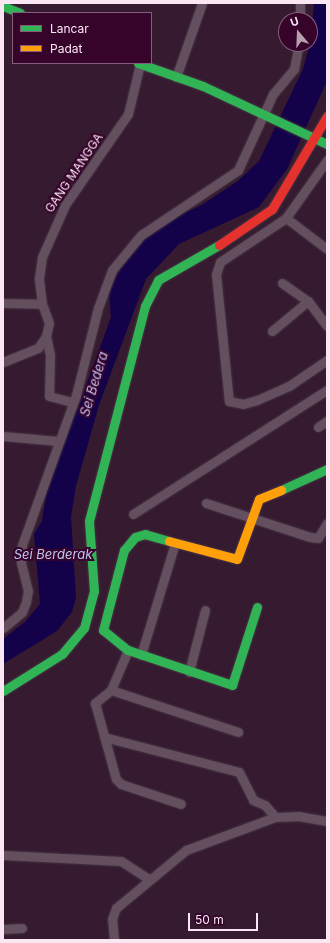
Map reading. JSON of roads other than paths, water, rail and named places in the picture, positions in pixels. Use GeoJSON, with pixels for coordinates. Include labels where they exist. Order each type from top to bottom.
{"type":"FeatureCollection","features":[{"type":"Feature","properties":{"kind":"street"},"geometry":{"type":"LineString","coordinates":[[176,77],[202,3]]}},
{"type":"Feature","properties":{"kind":"street"},"geometry":{"type":"LineString","coordinates":[[3,6],[18,12]]}},
{"type":"Feature","properties":{"kind":"street"},"geometry":{"type":"LineString","coordinates":[[3,628],[22,612],[26,602],[28,591],[20,552],[72,402],[112,270],[141,234],[238,170],[269,117],[273,94],[294,69],[297,52]]}},
{"type":"Feature","properties":{"kind":"street"},"geometry":{"type":"LineString","coordinates":[[139,64],[176,77],[316,137],[327,144]]}},
{"type":"Feature","properties":{"kind":"street","name":"GANG MANGGA"},"geometry":{"type":"LineString","coordinates":[[72,402],[49,396],[50,355],[44,340],[49,323],[42,304],[39,278],[42,257],[53,226],[128,114],[139,64]]}},
{"type":"Feature","properties":{"kind":"street"},"geometry":{"type":"LineString","coordinates":[[3,691],[62,654],[84,628],[90,614],[94,591],[89,521],[145,306],[158,280],[259,221],[272,208],[316,137],[327,116]]}},
{"type":"Feature","properties":{"kind":"street"},"geometry":{"type":"LineString","coordinates":[[327,160],[286,218],[220,262],[216,268],[226,396],[233,404],[257,400],[289,386],[327,360]]}},
{"type":"Feature","properties":{"kind":"street"},"geometry":{"type":"LineString","coordinates":[[286,218],[327,249]]}},
{"type":"Feature","properties":{"kind":"street"},"geometry":{"type":"LineString","coordinates":[[282,283],[308,301],[327,326]]}},
{"type":"Feature","properties":{"kind":"street"},"geometry":{"type":"LineString","coordinates":[[272,331],[308,301]]}},
{"type":"Feature","properties":{"kind":"street"},"geometry":{"type":"LineString","coordinates":[[3,303],[42,304]]}},
{"type":"Feature","properties":{"kind":"street"},"geometry":{"type":"LineString","coordinates":[[3,362],[44,340]]}},
{"type":"Feature","properties":{"kind":"street"},"geometry":{"type":"LineString","coordinates":[[133,514],[327,390]]}},
{"type":"Feature","properties":{"kind":"street"},"geometry":{"type":"LineString","coordinates":[[318,427],[327,420]]}},
{"type":"Feature","properties":{"kind":"street"},"geometry":{"type":"LineString","coordinates":[[3,436],[58,441]]}},
{"type":"Feature","properties":{"kind":"street"},"geometry":{"type":"LineString","coordinates":[[257,607],[235,682],[227,685],[128,650],[103,630],[124,550],[135,537],[145,534],[237,559],[259,499],[327,470]]}},
{"type":"Feature","properties":{"kind":"street"},"geometry":{"type":"LineString","coordinates":[[206,503],[317,538],[327,523]]}},
{"type":"Feature","properties":{"kind":"street"},"geometry":{"type":"LineString","coordinates":[[141,655],[175,543]]}},
{"type":"Feature","properties":{"kind":"street"},"geometry":{"type":"LineString","coordinates":[[189,672],[205,610]]}},
{"type":"Feature","properties":{"kind":"street"},"geometry":{"type":"LineString","coordinates":[[128,650],[111,690],[96,703],[104,737],[118,782],[181,804]]}},
{"type":"Feature","properties":{"kind":"street"},"geometry":{"type":"LineString","coordinates":[[111,690],[238,732]]}},
{"type":"Feature","properties":{"kind":"street"},"geometry":{"type":"LineString","coordinates":[[104,737],[239,772],[253,800],[265,804],[274,817]]}},
{"type":"Feature","properties":{"kind":"street"},"geometry":{"type":"LineString","coordinates":[[114,940],[112,919],[116,908],[149,878],[186,850],[274,817],[298,816],[327,821]]}},
{"type":"Feature","properties":{"kind":"street"},"geometry":{"type":"LineString","coordinates":[[3,855],[121,861],[149,878]]}},
{"type":"Feature","properties":{"kind":"street"},"geometry":{"type":"LineString","coordinates":[[3,929],[22,928]]}},
{"type":"Feature","properties":{"kind":"water","name":"Sei Berderak"},"geometry":{"type":"Polygon","coordinates":[[[314,3],[327,3],[327,81],[287,169],[259,207],[179,244],[146,279],[99,405],[76,486],[71,517],[76,598],[72,612],[57,631],[3,664],[3,639],[25,622],[40,604],[34,534],[42,521],[48,484],[68,420],[78,408],[111,317],[109,292],[120,270],[154,226],[202,205],[238,181],[259,161],[303,69],[308,52],[318,52],[318,12],[313,12],[314,3]]]}},
{"type":"Feature","properties":{"kind":"water label","name":"Sei Bedera"},"geometry":{"type":"Point","coordinates":[94,384]}}]}
